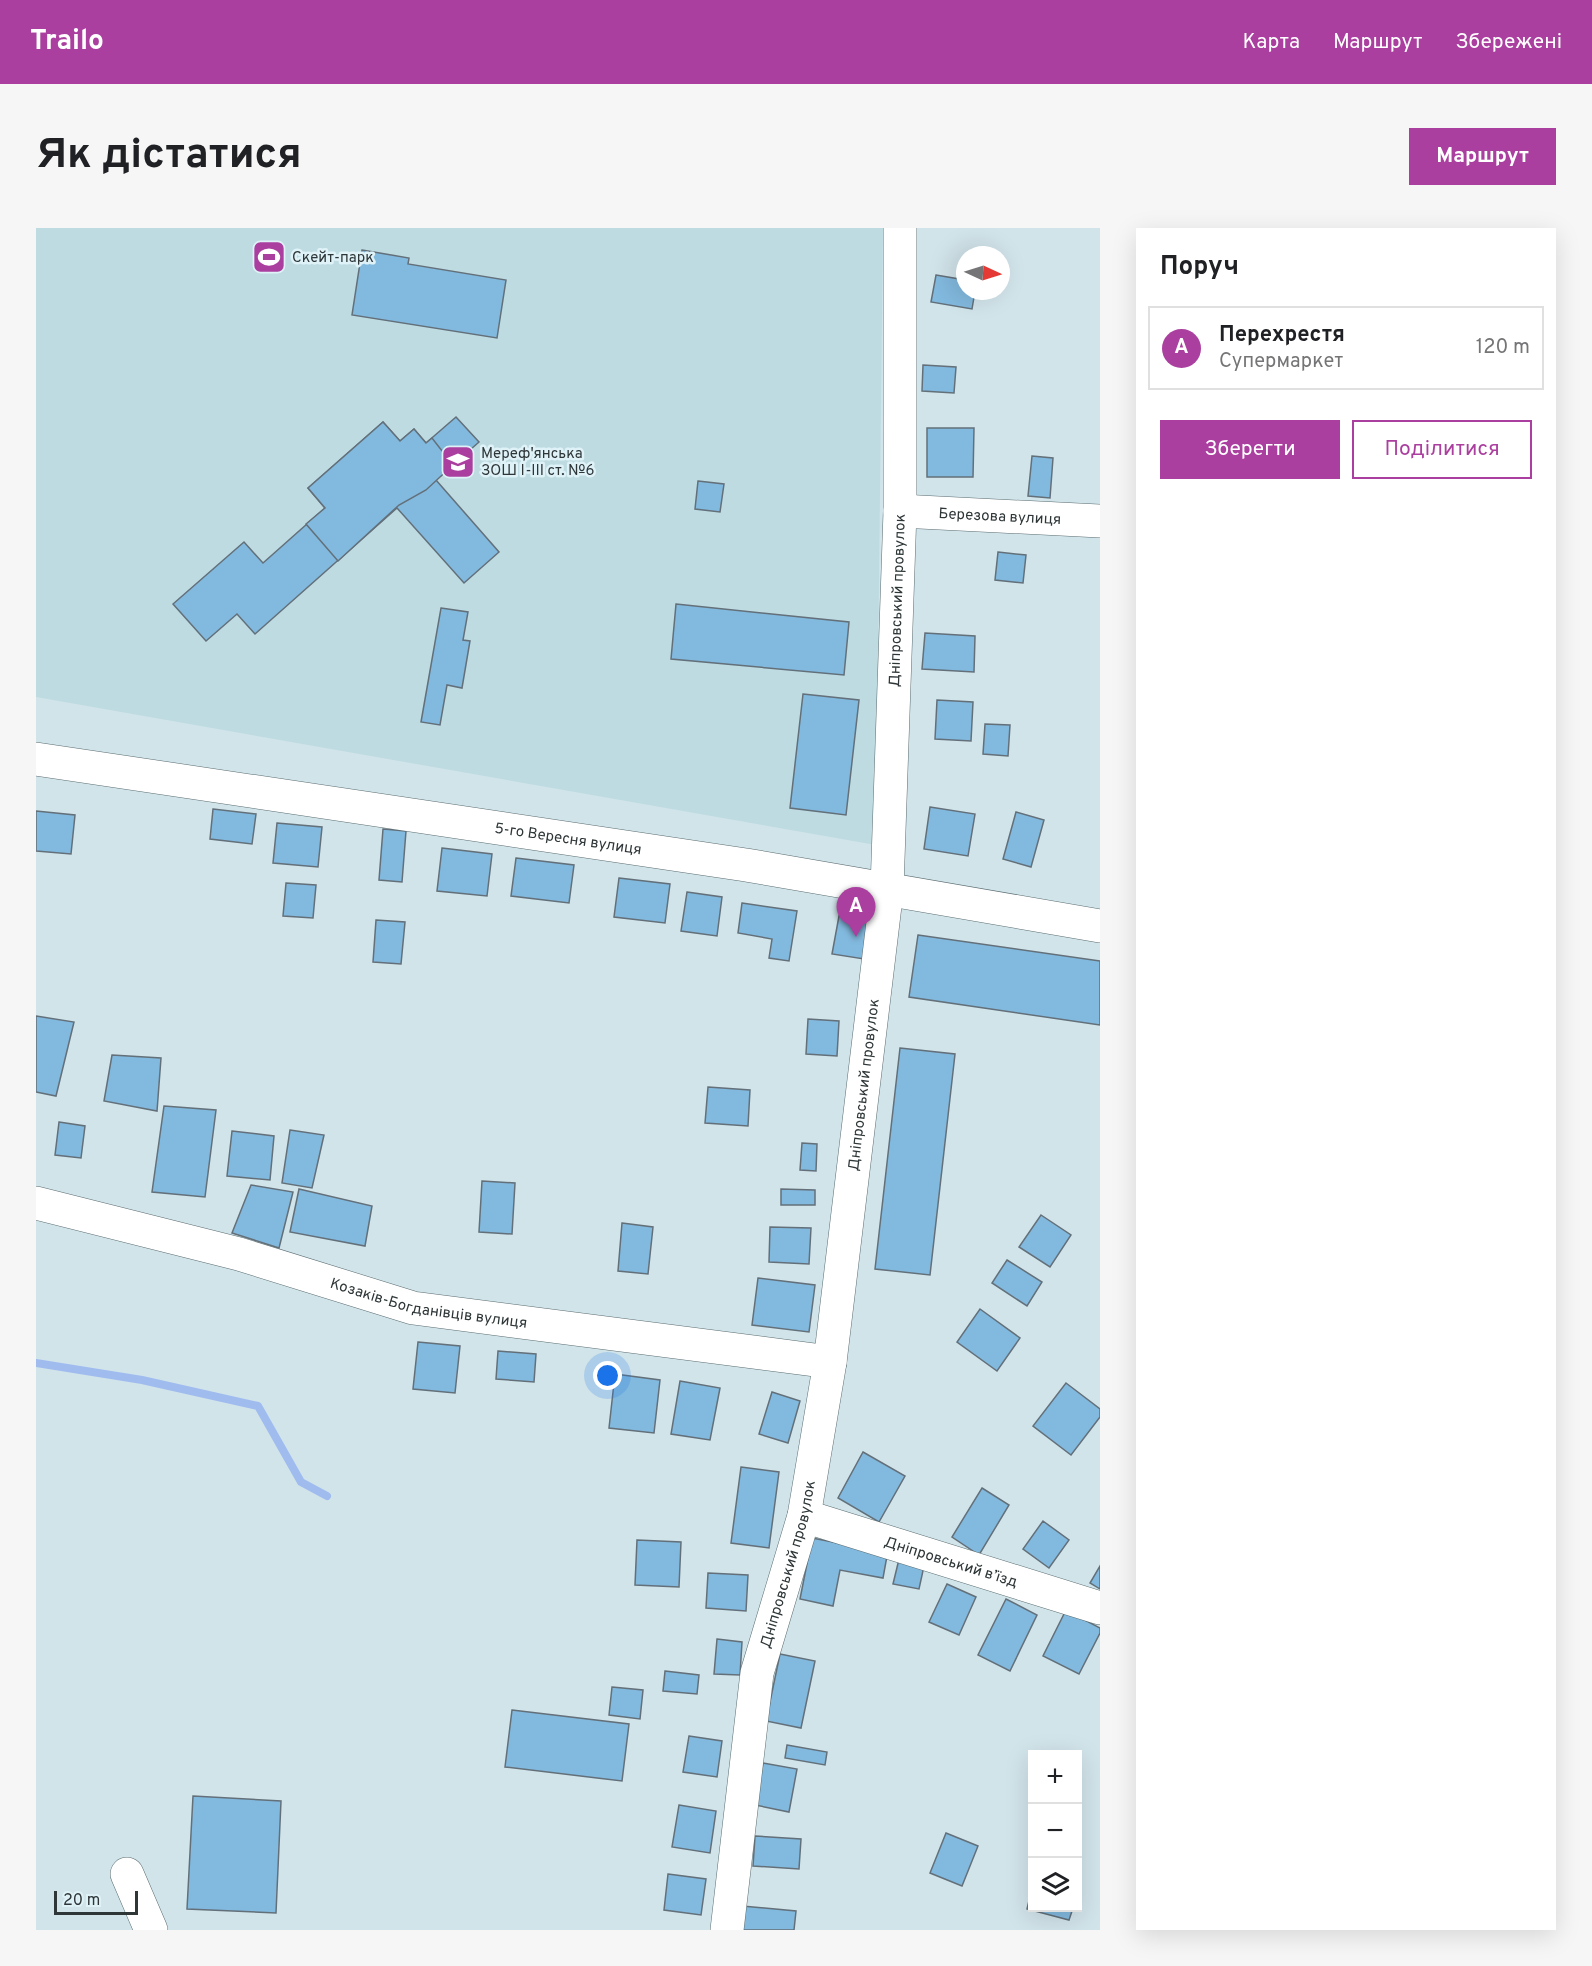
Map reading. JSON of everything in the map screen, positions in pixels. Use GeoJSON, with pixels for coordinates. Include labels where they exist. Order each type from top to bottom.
{"type":"FeatureCollection","features":[{"type":"Feature","properties":{"kind":"street","name":"Дніпровський провулок"},"geometry":{"type":"LineString","coordinates":[[727,1930],[757,1673],[804,1516],[830,1362],[887,889],[900,511],[900,228]]}},
{"type":"Feature","properties":{"kind":"street","name":"Березова вулиця"},"geometry":{"type":"LineString","coordinates":[[900,511],[1100,521]]}},
{"type":"Feature","properties":{"kind":"street","name":"5-го Вересня вулиця"},"geometry":{"type":"LineString","coordinates":[[36,759],[746,865],[1100,926]]}},
{"type":"Feature","properties":{"kind":"street","name":"Козаків-Богданівців вулиця"},"geometry":{"type":"LineString","coordinates":[[36,1203],[239,1254],[413,1308],[830,1362]]}},
{"type":"Feature","properties":{"kind":"street","name":"Дніпровський в’їзд"},"geometry":{"type":"LineString","coordinates":[[804,1516],[1100,1608]]}},
{"type":"Feature","properties":{"kind":"street"},"geometry":{"type":"LineString","coordinates":[[127,1874],[151,1930]]}},
{"type":"Feature","properties":{"kind":"shaded area","name":"Мереф'янська ЗОШ І-ІІІ ст. №6"},"geometry":{"type":"Polygon","coordinates":[[[36,228],[883,228],[876,845],[36,697],[36,228]]]}},
{"type":"Feature","properties":{"kind":"building"},"geometry":{"type":"Polygon","coordinates":[[[362,250],[409,258],[408,264],[506,280],[497,338],[352,315],[362,250]]]}},
{"type":"Feature","properties":{"kind":"building"},"geometry":{"type":"Polygon","coordinates":[[[936,275],[956,278],[956,300],[974,300],[972,309],[931,302],[936,275]]]}},
{"type":"Feature","properties":{"kind":"building"},"geometry":{"type":"Polygon","coordinates":[[[923,365],[956,367],[954,393],[922,391],[923,365]]]}},
{"type":"Feature","properties":{"kind":"building"},"geometry":{"type":"Polygon","coordinates":[[[456,417],[479,442],[436,480],[499,552],[464,583],[397,508],[255,634],[237,614],[206,641],[173,604],[244,542],[263,563],[325,508],[308,488],[383,422],[400,441],[414,429],[426,443],[456,417]]]}},
{"type":"Feature","properties":{"kind":"building"},"geometry":{"type":"Polygon","coordinates":[[[383,422],[400,441],[414,429],[426,443],[432,438],[453,465],[426,490],[399,505],[338,561],[306,524],[325,508],[308,488],[383,422]]]}},
{"type":"Feature","properties":{"kind":"building"},"geometry":{"type":"Polygon","coordinates":[[[927,428],[974,428],[973,477],[927,477],[927,428]]]}},
{"type":"Feature","properties":{"kind":"building"},"geometry":{"type":"Polygon","coordinates":[[[1032,456],[1053,458],[1050,498],[1028,496],[1032,456]]]}},
{"type":"Feature","properties":{"kind":"building"},"geometry":{"type":"Polygon","coordinates":[[[698,481],[724,484],[720,512],[695,509],[698,481]]]}},
{"type":"Feature","properties":{"kind":"building"},"geometry":{"type":"Polygon","coordinates":[[[998,552],[1026,555],[1023,583],[995,580],[998,552]]]}},
{"type":"Feature","properties":{"kind":"building"},"geometry":{"type":"Polygon","coordinates":[[[676,604],[849,622],[844,675],[671,659],[676,604]]]}},
{"type":"Feature","properties":{"kind":"building"},"geometry":{"type":"Polygon","coordinates":[[[441,608],[468,612],[463,640],[470,641],[462,688],[447,685],[440,725],[421,722],[441,608]]]}},
{"type":"Feature","properties":{"kind":"building"},"geometry":{"type":"Polygon","coordinates":[[[925,633],[975,636],[974,672],[922,669],[925,633]]]}},
{"type":"Feature","properties":{"kind":"building"},"geometry":{"type":"Polygon","coordinates":[[[803,694],[859,700],[846,815],[790,808],[803,694]]]}},
{"type":"Feature","properties":{"kind":"building"},"geometry":{"type":"Polygon","coordinates":[[[937,700],[973,702],[971,741],[935,739],[937,700]]]}},
{"type":"Feature","properties":{"kind":"building"},"geometry":{"type":"Polygon","coordinates":[[[985,724],[1010,725],[1008,756],[983,754],[985,724]]]}},
{"type":"Feature","properties":{"kind":"building"},"geometry":{"type":"Polygon","coordinates":[[[930,807],[975,814],[968,856],[924,849],[930,807]]]}},
{"type":"Feature","properties":{"kind":"building"},"geometry":{"type":"Polygon","coordinates":[[[213,809],[256,814],[252,844],[210,839],[213,809]]]}},
{"type":"Feature","properties":{"kind":"building"},"geometry":{"type":"Polygon","coordinates":[[[36,811],[75,815],[71,854],[36,851],[36,811]]]}},
{"type":"Feature","properties":{"kind":"building"},"geometry":{"type":"Polygon","coordinates":[[[1016,812],[1044,820],[1031,867],[1003,859],[1016,812]]]}},
{"type":"Feature","properties":{"kind":"building"},"geometry":{"type":"Polygon","coordinates":[[[277,823],[322,827],[318,867],[273,863],[277,823]]]}},
{"type":"Feature","properties":{"kind":"building"},"geometry":{"type":"Polygon","coordinates":[[[383,829],[406,831],[402,882],[379,880],[383,829]]]}},
{"type":"Feature","properties":{"kind":"building"},"geometry":{"type":"Polygon","coordinates":[[[442,848],[492,854],[487,896],[437,891],[442,848]]]}},
{"type":"Feature","properties":{"kind":"building"},"geometry":{"type":"Polygon","coordinates":[[[516,858],[574,865],[569,903],[511,896],[516,858]]]}},
{"type":"Feature","properties":{"kind":"building"},"geometry":{"type":"Polygon","coordinates":[[[619,878],[670,884],[665,923],[614,917],[619,878]]]}},
{"type":"Feature","properties":{"kind":"building"},"geometry":{"type":"Polygon","coordinates":[[[286,883],[316,885],[313,918],[283,916],[286,883]]]}},
{"type":"Feature","properties":{"kind":"building"},"geometry":{"type":"Polygon","coordinates":[[[687,892],[722,897],[717,936],[681,931],[687,892]]]}},
{"type":"Feature","properties":{"kind":"building"},"geometry":{"type":"Polygon","coordinates":[[[742,903],[797,911],[789,961],[769,958],[772,939],[738,933],[742,903]]]}},
{"type":"Feature","properties":{"kind":"building"},"geometry":{"type":"Polygon","coordinates":[[[839,916],[870,922],[864,959],[832,954],[839,916]]]}},
{"type":"Feature","properties":{"kind":"building"},"geometry":{"type":"Polygon","coordinates":[[[376,920],[405,922],[401,964],[373,962],[376,920]]]}},
{"type":"Feature","properties":{"kind":"building"},"geometry":{"type":"Polygon","coordinates":[[[918,935],[1100,961],[1100,1025],[909,997],[918,935]]]}},
{"type":"Feature","properties":{"kind":"building"},"geometry":{"type":"Polygon","coordinates":[[[36,1016],[74,1022],[56,1096],[36,1092],[36,1016]]]}},
{"type":"Feature","properties":{"kind":"building"},"geometry":{"type":"Polygon","coordinates":[[[808,1019],[839,1021],[837,1056],[806,1054],[808,1019]]]}},
{"type":"Feature","properties":{"kind":"building"},"geometry":{"type":"Polygon","coordinates":[[[900,1048],[955,1054],[930,1275],[875,1269],[900,1048]]]}},
{"type":"Feature","properties":{"kind":"building"},"geometry":{"type":"Polygon","coordinates":[[[112,1055],[161,1058],[157,1111],[104,1101],[112,1055]]]}},
{"type":"Feature","properties":{"kind":"building"},"geometry":{"type":"Polygon","coordinates":[[[708,1087],[750,1090],[748,1126],[705,1123],[708,1087]]]}},
{"type":"Feature","properties":{"kind":"building"},"geometry":{"type":"Polygon","coordinates":[[[164,1106],[216,1110],[205,1197],[152,1192],[164,1106]]]}},
{"type":"Feature","properties":{"kind":"building"},"geometry":{"type":"Polygon","coordinates":[[[59,1122],[85,1126],[81,1158],[55,1155],[59,1122]]]}},
{"type":"Feature","properties":{"kind":"building"},"geometry":{"type":"Polygon","coordinates":[[[290,1130],[324,1135],[312,1188],[282,1183],[290,1130]]]}},
{"type":"Feature","properties":{"kind":"building"},"geometry":{"type":"Polygon","coordinates":[[[232,1131],[274,1136],[270,1180],[227,1176],[232,1131]]]}},
{"type":"Feature","properties":{"kind":"building"},"geometry":{"type":"Polygon","coordinates":[[[802,1143],[817,1144],[816,1171],[800,1170],[802,1143]]]}},
{"type":"Feature","properties":{"kind":"building"},"geometry":{"type":"Polygon","coordinates":[[[482,1181],[515,1183],[512,1234],[479,1232],[482,1181]]]}},
{"type":"Feature","properties":{"kind":"building"},"geometry":{"type":"Polygon","coordinates":[[[251,1185],[293,1192],[279,1248],[232,1233],[251,1185]]]}},
{"type":"Feature","properties":{"kind":"building"},"geometry":{"type":"Polygon","coordinates":[[[299,1189],[372,1206],[365,1246],[290,1232],[299,1189]]]}},
{"type":"Feature","properties":{"kind":"building"},"geometry":{"type":"Polygon","coordinates":[[[781,1189],[815,1190],[815,1205],[781,1205],[781,1189]]]}},
{"type":"Feature","properties":{"kind":"building"},"geometry":{"type":"Polygon","coordinates":[[[1041,1215],[1071,1235],[1050,1267],[1019,1247],[1041,1215]]]}},
{"type":"Feature","properties":{"kind":"building"},"geometry":{"type":"Polygon","coordinates":[[[622,1223],[653,1227],[648,1274],[618,1271],[622,1223]]]}},
{"type":"Feature","properties":{"kind":"building"},"geometry":{"type":"Polygon","coordinates":[[[770,1227],[811,1228],[809,1264],[769,1262],[770,1227]]]}},
{"type":"Feature","properties":{"kind":"building"},"geometry":{"type":"Polygon","coordinates":[[[1007,1260],[1042,1282],[1027,1306],[992,1283],[1007,1260]]]}},
{"type":"Feature","properties":{"kind":"building"},"geometry":{"type":"Polygon","coordinates":[[[758,1278],[815,1285],[809,1332],[752,1325],[758,1278]]]}},
{"type":"Feature","properties":{"kind":"building"},"geometry":{"type":"Polygon","coordinates":[[[980,1309],[1020,1338],[997,1371],[957,1342],[980,1309]]]}},
{"type":"Feature","properties":{"kind":"building"},"geometry":{"type":"Polygon","coordinates":[[[418,1342],[460,1346],[455,1393],[413,1389],[418,1342]]]}},
{"type":"Feature","properties":{"kind":"building"},"geometry":{"type":"Polygon","coordinates":[[[498,1351],[536,1354],[534,1382],[496,1379],[498,1351]]]}},
{"type":"Feature","properties":{"kind":"building"},"geometry":{"type":"Polygon","coordinates":[[[615,1374],[660,1380],[654,1433],[609,1428],[615,1374]]]}},
{"type":"Feature","properties":{"kind":"building"},"geometry":{"type":"Polygon","coordinates":[[[680,1381],[720,1388],[710,1440],[671,1434],[680,1381]]]}},
{"type":"Feature","properties":{"kind":"building"},"geometry":{"type":"Polygon","coordinates":[[[1066,1383],[1100,1409],[1100,1417],[1071,1455],[1033,1426],[1066,1383]]]}},
{"type":"Feature","properties":{"kind":"building"},"geometry":{"type":"Polygon","coordinates":[[[772,1392],[800,1401],[788,1443],[759,1434],[772,1392]]]}},
{"type":"Feature","properties":{"kind":"building"},"geometry":{"type":"Polygon","coordinates":[[[863,1452],[905,1476],[879,1522],[838,1498],[863,1452]]]}},
{"type":"Feature","properties":{"kind":"building"},"geometry":{"type":"Polygon","coordinates":[[[741,1467],[779,1472],[769,1548],[731,1543],[741,1467]]]}},
{"type":"Feature","properties":{"kind":"building"},"geometry":{"type":"Polygon","coordinates":[[[982,1488],[1009,1505],[979,1555],[952,1537],[982,1488]]]}},
{"type":"Feature","properties":{"kind":"building"},"geometry":{"type":"Polygon","coordinates":[[[1043,1521],[1069,1540],[1049,1568],[1023,1549],[1043,1521]]]}},
{"type":"Feature","properties":{"kind":"building"},"geometry":{"type":"Polygon","coordinates":[[[812,1538],[854,1546],[889,1545],[883,1578],[840,1570],[833,1606],[800,1599],[812,1538]]]}},
{"type":"Feature","properties":{"kind":"building"},"geometry":{"type":"Polygon","coordinates":[[[637,1540],[681,1542],[679,1587],[635,1585],[637,1540]]]}},
{"type":"Feature","properties":{"kind":"building"},"geometry":{"type":"Polygon","coordinates":[[[901,1551],[926,1557],[919,1589],[893,1584],[901,1551]]]}},
{"type":"Feature","properties":{"kind":"building"},"geometry":{"type":"Polygon","coordinates":[[[1100,1566],[1100,1589],[1090,1583],[1100,1566]]]}},
{"type":"Feature","properties":{"kind":"building"},"geometry":{"type":"Polygon","coordinates":[[[708,1573],[748,1575],[746,1611],[706,1608],[708,1573]]]}},
{"type":"Feature","properties":{"kind":"building"},"geometry":{"type":"Polygon","coordinates":[[[947,1584],[976,1597],[959,1635],[929,1622],[947,1584]]]}},
{"type":"Feature","properties":{"kind":"building"},"geometry":{"type":"Polygon","coordinates":[[[1006,1599],[1037,1615],[1010,1671],[978,1655],[1006,1599]]]}},
{"type":"Feature","properties":{"kind":"building"},"geometry":{"type":"Polygon","coordinates":[[[1066,1610],[1100,1628],[1100,1633],[1079,1674],[1043,1656],[1066,1610]]]}},
{"type":"Feature","properties":{"kind":"building"},"geometry":{"type":"Polygon","coordinates":[[[717,1639],[742,1642],[740,1675],[714,1674],[717,1639]]]}},
{"type":"Feature","properties":{"kind":"building"},"geometry":{"type":"Polygon","coordinates":[[[780,1654],[815,1661],[801,1728],[766,1721],[780,1654]]]}},
{"type":"Feature","properties":{"kind":"building"},"geometry":{"type":"Polygon","coordinates":[[[665,1671],[699,1675],[697,1694],[663,1691],[665,1671]]]}},
{"type":"Feature","properties":{"kind":"building"},"geometry":{"type":"Polygon","coordinates":[[[612,1687],[643,1690],[640,1719],[609,1715],[612,1687]]]}},
{"type":"Feature","properties":{"kind":"building"},"geometry":{"type":"Polygon","coordinates":[[[512,1710],[629,1724],[622,1781],[505,1767],[512,1710]]]}},
{"type":"Feature","properties":{"kind":"building"},"geometry":{"type":"Polygon","coordinates":[[[689,1736],[722,1741],[717,1777],[683,1772],[689,1736]]]}},
{"type":"Feature","properties":{"kind":"building"},"geometry":{"type":"Polygon","coordinates":[[[787,1745],[827,1752],[825,1765],[785,1758],[787,1745]]]}},
{"type":"Feature","properties":{"kind":"building"},"geometry":{"type":"Polygon","coordinates":[[[763,1763],[797,1769],[789,1812],[755,1805],[763,1763]]]}},
{"type":"Feature","properties":{"kind":"building"},"geometry":{"type":"Polygon","coordinates":[[[193,1796],[281,1801],[276,1913],[187,1909],[193,1796]]]}},
{"type":"Feature","properties":{"kind":"building"},"geometry":{"type":"Polygon","coordinates":[[[679,1805],[716,1811],[710,1853],[672,1847],[679,1805]]]}},
{"type":"Feature","properties":{"kind":"building"},"geometry":{"type":"Polygon","coordinates":[[[946,1833],[978,1846],[962,1886],[930,1873],[946,1833]]]}},
{"type":"Feature","properties":{"kind":"building"},"geometry":{"type":"Polygon","coordinates":[[[755,1836],[801,1839],[799,1869],[753,1866],[755,1836]]]}},
{"type":"Feature","properties":{"kind":"building"},"geometry":{"type":"Polygon","coordinates":[[[668,1874],[706,1879],[701,1915],[664,1910],[668,1874]]]}},
{"type":"Feature","properties":{"kind":"building"},"geometry":{"type":"Polygon","coordinates":[[[742,1906],[796,1911],[794,1930],[740,1930],[742,1906]]]}},
{"type":"Feature","properties":{"kind":"building"},"geometry":{"type":"Polygon","coordinates":[[[1038,1912],[1072,1912],[1069,1920],[1038,1912]]]}},
{"type":"Feature","properties":{"kind":"waterway"},"geometry":{"type":"LineString","coordinates":[[36,1363],[142,1380],[258,1406],[301,1482],[327,1496]]}},
{"type":"Feature","properties":{"kind":"place","name":"Скейт-парк"},"geometry":{"type":"Point","coordinates":[269,257]}},
{"type":"Feature","properties":{"kind":"place","name":"Мереф'янська ЗОШ І-ІІІ ст. №6"},"geometry":{"type":"Point","coordinates":[458,462]}},
{"type":"Feature","properties":{"kind":"place","name":"Перехрестя"},"geometry":{"type":"Point","coordinates":[856,937]}}]}
